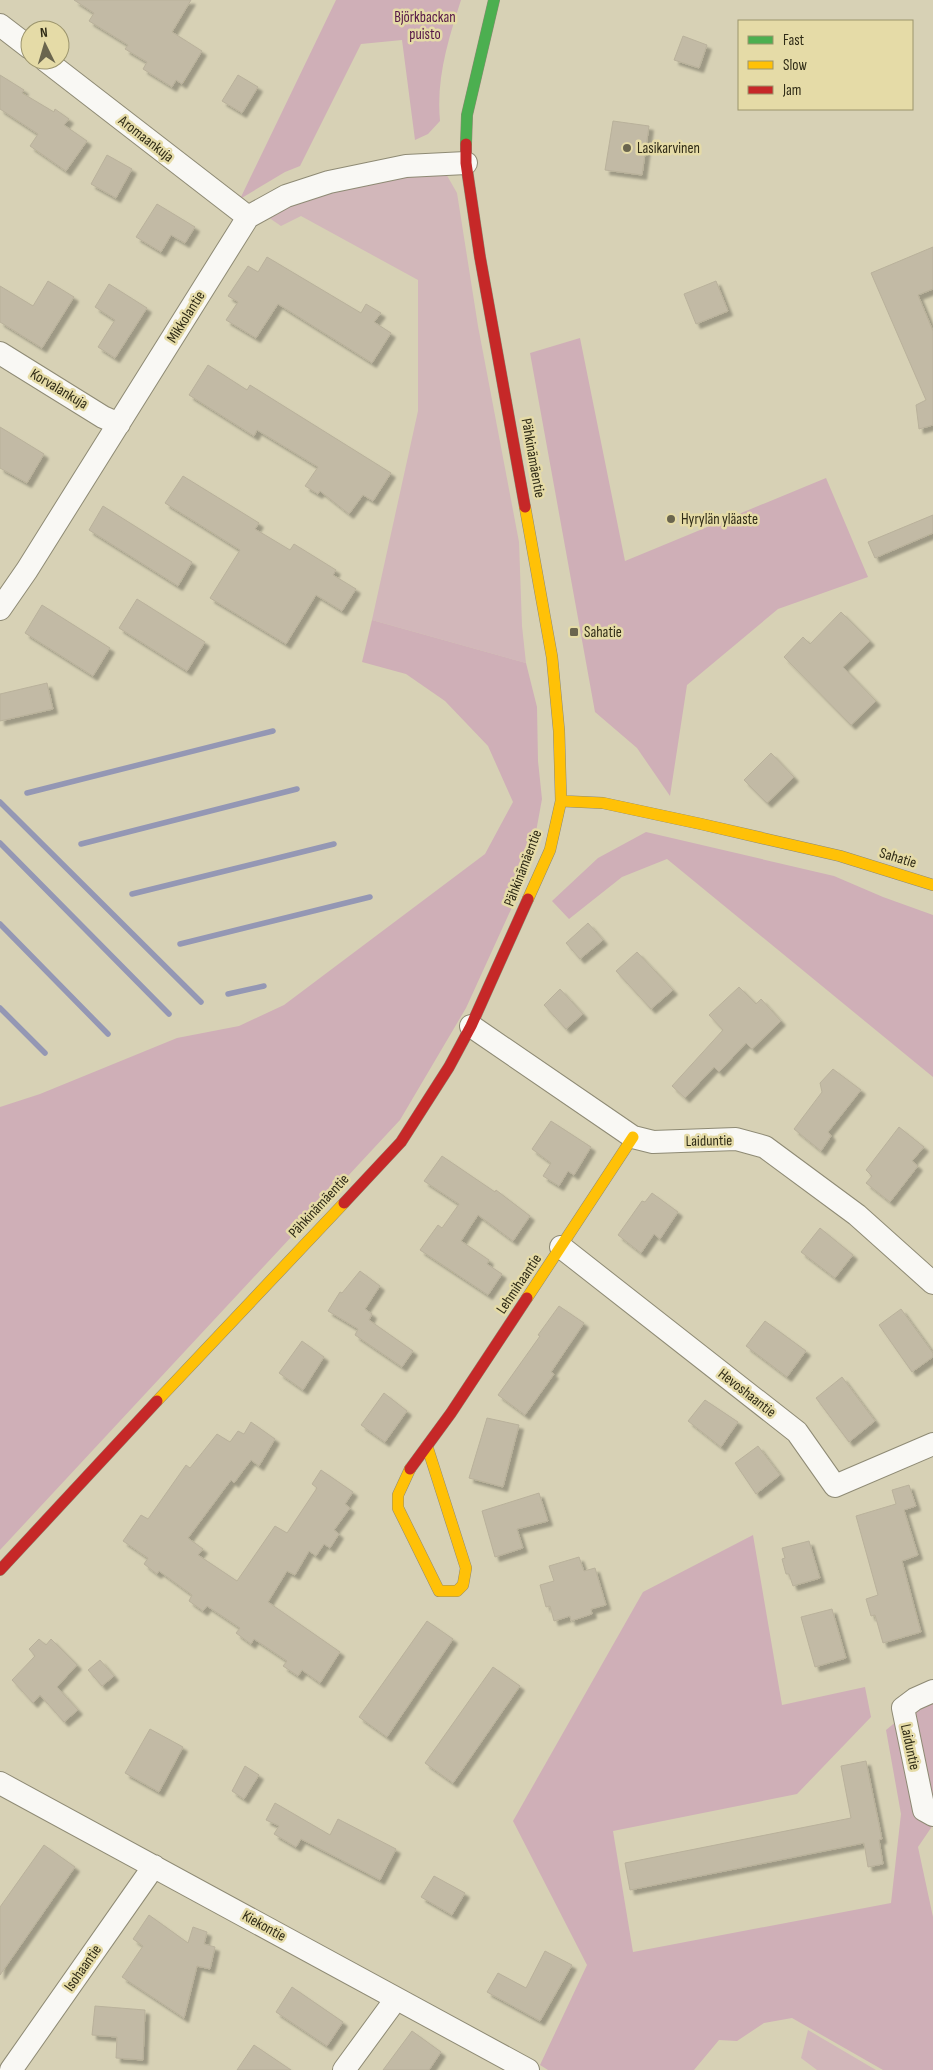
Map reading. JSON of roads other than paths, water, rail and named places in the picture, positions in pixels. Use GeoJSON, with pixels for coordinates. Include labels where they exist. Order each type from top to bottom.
{"type":"FeatureCollection","features":[{"type":"Feature","properties":{"kind":"street","name":"Pähkinämäentie"},"geometry":{"type":"LineString","coordinates":[[0,1570],[144,1414],[401,1142],[449,1067],[471,1026],[550,850],[561,801],[559,731],[552,657],[480,257],[466,163],[467,115],[494,0]]}},
{"type":"Feature","properties":{"kind":"street"},"geometry":{"type":"LineString","coordinates":[[0,25],[20,40]]}},
{"type":"Feature","properties":{"kind":"street","name":"Aromaankuja"},"geometry":{"type":"LineString","coordinates":[[58,70],[248,217]]}},
{"type":"Feature","properties":{"kind":"street","name":"Mikkolantie"},"geometry":{"type":"LineString","coordinates":[[0,609],[27,570],[248,217],[286,196],[329,182],[406,166],[466,163]]}},
{"type":"Feature","properties":{"kind":"street","name":"Korvalankuja"},"geometry":{"type":"LineString","coordinates":[[0,353],[103,417],[119,424]]}},
{"type":"Feature","properties":{"kind":"street","name":"Sahatie"},"geometry":{"type":"LineString","coordinates":[[561,801],[603,804],[720,828],[840,856],[933,885]]}},
{"type":"Feature","properties":{"kind":"street","name":"Laiduntie"},"geometry":{"type":"LineString","coordinates":[[471,1026],[633,1138],[653,1142],[736,1139],[765,1147],[857,1215],[933,1283]]}},
{"type":"Feature","properties":{"kind":"street","name":"Lehmihaantie"},"geometry":{"type":"LineString","coordinates":[[427,1446],[466,1568],[465,1584],[461,1589],[450,1592],[439,1591],[398,1508],[398,1495],[407,1476],[427,1446],[451,1413],[633,1138]]}},
{"type":"Feature","properties":{"kind":"street","name":"Hevoshaantie"},"geometry":{"type":"LineString","coordinates":[[561,1248],[797,1432],[835,1486],[933,1444]]}},
{"type":"Feature","properties":{"kind":"street","name":"Laiduntie"},"geometry":{"type":"LineString","coordinates":[[933,1691],[903,1708],[924,1810],[933,1815]]}},
{"type":"Feature","properties":{"kind":"street","name":"Kiekontie"},"geometry":{"type":"LineString","coordinates":[[0,1783],[528,2070]]}},
{"type":"Feature","properties":{"kind":"street","name":"Isohaantie"},"geometry":{"type":"LineString","coordinates":[[11,2070],[154,1866]]}},
{"type":"Feature","properties":{"kind":"street"},"geometry":{"type":"LineString","coordinates":[[344,2070],[396,1999]]}},
{"type":"Feature","properties":{"kind":"waterway"},"geometry":{"type":"LineString","coordinates":[[27,793],[273,731]]}},
{"type":"Feature","properties":{"kind":"waterway"},"geometry":{"type":"LineString","coordinates":[[81,844],[297,789]]}},
{"type":"Feature","properties":{"kind":"waterway"},"geometry":{"type":"LineString","coordinates":[[0,802],[201,1002]]}},
{"type":"Feature","properties":{"kind":"waterway"},"geometry":{"type":"LineString","coordinates":[[0,843],[169,1014]]}},
{"type":"Feature","properties":{"kind":"waterway"},"geometry":{"type":"LineString","coordinates":[[132,894],[334,844]]}},
{"type":"Feature","properties":{"kind":"waterway"},"geometry":{"type":"LineString","coordinates":[[180,944],[370,897]]}},
{"type":"Feature","properties":{"kind":"waterway"},"geometry":{"type":"LineString","coordinates":[[0,924],[108,1034]]}},
{"type":"Feature","properties":{"kind":"waterway"},"geometry":{"type":"LineString","coordinates":[[228,994],[264,986]]}},
{"type":"Feature","properties":{"kind":"waterway"},"geometry":{"type":"LineString","coordinates":[[0,1008],[45,1053]]}},
{"type":"Feature","properties":{"kind":"place","name":"Lasikarvinen"},"geometry":{"type":"Point","coordinates":[627,148]}},
{"type":"Feature","properties":{"kind":"place","name":"Hyrylän yläaste"},"geometry":{"type":"Point","coordinates":[671,519]}},
{"type":"Feature","properties":{"kind":"place","name":"Sahatie"},"geometry":{"type":"Point","coordinates":[574,632]}},
{"type":"Feature","properties":{"kind":"park label","name":"Björkbackan puisto"},"geometry":{"type":"Point","coordinates":[425,26]}}]}
